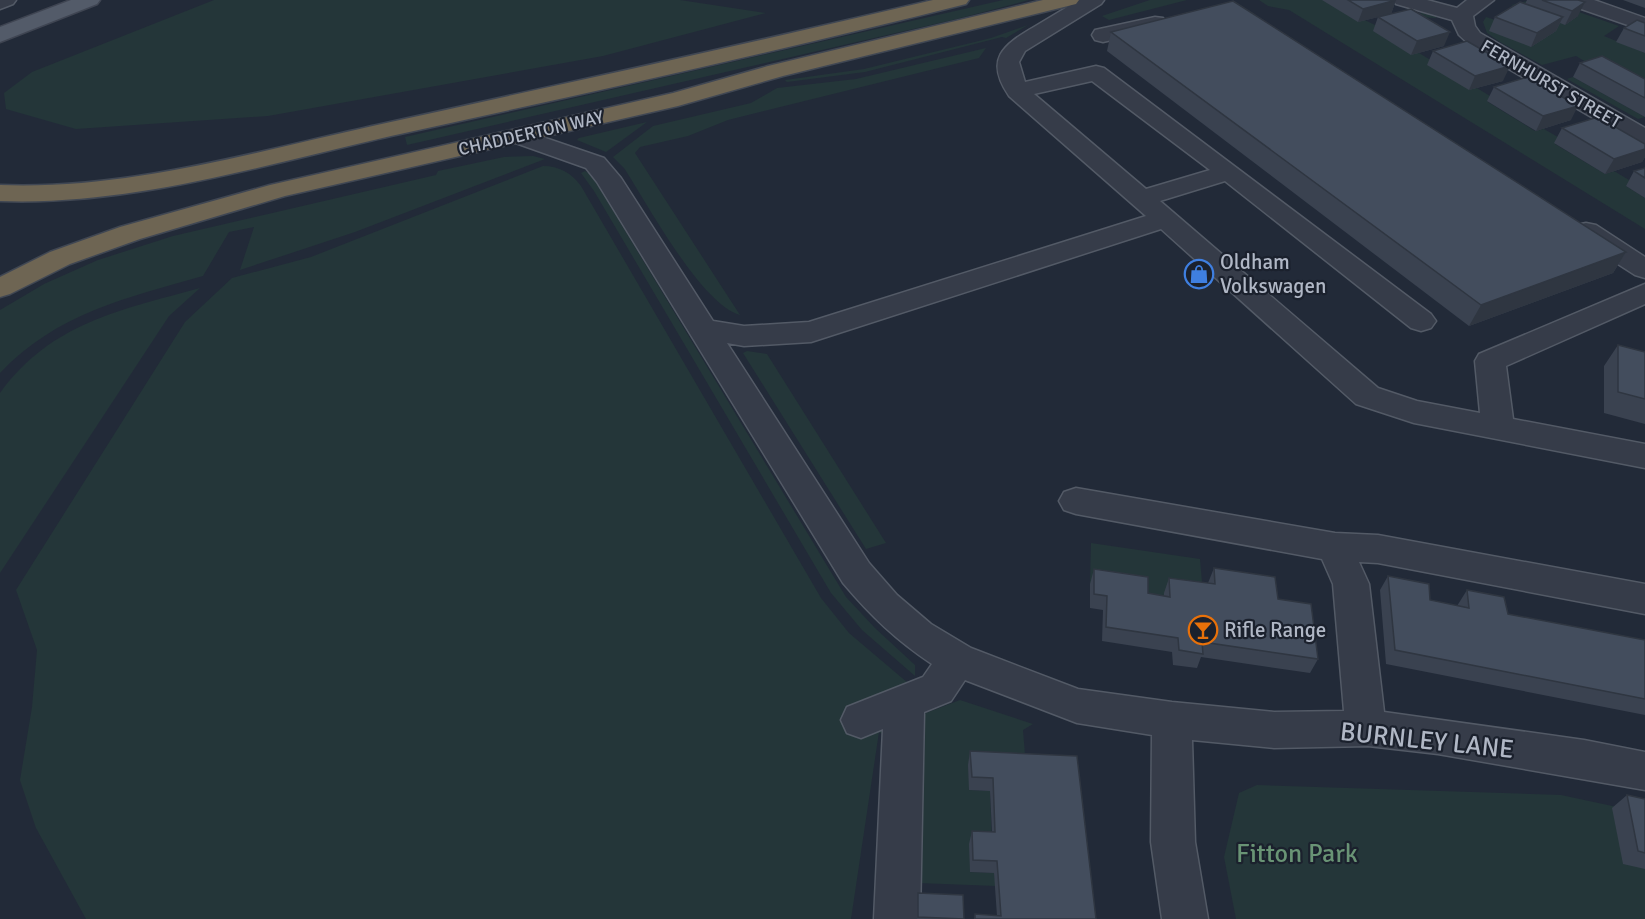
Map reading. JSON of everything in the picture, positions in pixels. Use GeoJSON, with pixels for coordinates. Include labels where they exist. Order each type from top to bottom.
{"type":"FeatureCollection","features":[{"type":"Feature","properties":{"kind":"highway","name":"CHADDERTON WAY"},"geometry":{"type":"LineString","coordinates":[[0,193],[25,195],[90,192],[175,177],[757,48],[959,0]]}},
{"type":"Feature","properties":{"kind":"highway","name":"CHADDERTON WAY"},"geometry":{"type":"LineString","coordinates":[[0,288],[60,258],[130,232],[279,190],[678,99],[776,71],[1069,0]]}},
{"type":"Feature","properties":{"kind":"main road"},"geometry":{"type":"LineString","coordinates":[[0,13],[37,0]]}},
{"type":"Feature","properties":{"kind":"main road"},"geometry":{"type":"LineString","coordinates":[[0,35],[90,0]]}},
{"type":"Feature","properties":{"kind":"street"},"geometry":{"type":"LineString","coordinates":[[0,3],[6,0]]}},
{"type":"Feature","properties":{"kind":"street"},"geometry":{"type":"LineString","coordinates":[[1094,0],[1013,50],[1008,57],[1007,66],[1017,91],[1367,396],[1414,412],[1645,456]]}},
{"type":"Feature","properties":{"kind":"street"},"geometry":{"type":"LineString","coordinates":[[1403,0],[1462,16],[1469,7],[1484,0]]}},
{"type":"Feature","properties":{"kind":"street"},"geometry":{"type":"LineString","coordinates":[[1574,0],[1645,25]]}},
{"type":"Feature","properties":{"kind":"street","name":"FERNHURST STREET"},"geometry":{"type":"LineString","coordinates":[[1462,16],[1467,34],[1478,42],[1645,138]]}},
{"type":"Feature","properties":{"kind":"street"},"geometry":{"type":"LineString","coordinates":[[1103,35],[1178,18]]}},
{"type":"Feature","properties":{"kind":"street"},"geometry":{"type":"LineString","coordinates":[[1017,91],[1096,73],[1102,75],[1421,321]]}},
{"type":"Feature","properties":{"kind":"street","name":"BURNLEY LANE"},"geometry":{"type":"LineString","coordinates":[[519,136],[595,163],[608,178],[856,573],[885,606],[918,635],[957,660],[1077,706],[1172,720],[1274,730],[1368,728],[1438,736],[1645,771]]}},
{"type":"Feature","properties":{"kind":"street"},"geometry":{"type":"LineString","coordinates":[[1141,199],[1229,172]]}},
{"type":"Feature","properties":{"kind":"street"},"geometry":{"type":"LineString","coordinates":[[1565,218],[1645,269]]}},
{"type":"Feature","properties":{"kind":"street"},"geometry":{"type":"LineString","coordinates":[[704,329],[744,336],[811,332],[1165,219]]}},
{"type":"Feature","properties":{"kind":"street"},"geometry":{"type":"LineString","coordinates":[[1498,428],[1490,361],[1645,293]]}},
{"type":"Feature","properties":{"kind":"street"},"geometry":{"type":"LineString","coordinates":[[1076,501],[1335,548],[1378,549],[1645,599]]}},
{"type":"Feature","properties":{"kind":"street"},"geometry":{"type":"LineString","coordinates":[[1335,548],[1351,584],[1361,696],[1368,728]]}},
{"type":"Feature","properties":{"kind":"street"},"geometry":{"type":"LineString","coordinates":[[861,720],[937,689],[957,660]]}},
{"type":"Feature","properties":{"kind":"street"},"geometry":{"type":"LineString","coordinates":[[897,919],[904,703]]}},
{"type":"Feature","properties":{"kind":"street"},"geometry":{"type":"LineString","coordinates":[[1172,720],[1173,842],[1185,919]]}},
{"type":"Feature","properties":{"kind":"green space"},"geometry":{"type":"Polygon","coordinates":[[[214,0],[680,0],[766,13],[603,56],[268,116],[76,129],[6,109],[4,93],[32,72],[214,0]]]}},
{"type":"Feature","properties":{"kind":"green space"},"geometry":{"type":"Polygon","coordinates":[[[1003,0],[1029,0],[957,19],[407,145],[405,137],[1003,0]]]}},
{"type":"Feature","properties":{"kind":"green space"},"geometry":{"type":"Polygon","coordinates":[[[1150,0],[1187,0],[1109,20],[1102,16],[1150,0]]]}},
{"type":"Feature","properties":{"kind":"green space"},"geometry":{"type":"Polygon","coordinates":[[[1259,0],[1324,0],[1375,25],[1422,13],[1436,15],[1436,18],[1416,17],[1419,53],[1495,99],[1488,102],[1535,131],[1544,129],[1563,140],[1555,144],[1605,174],[1614,171],[1634,183],[1626,186],[1645,198],[1645,229],[1289,10],[1268,6],[1259,0]]]}},
{"type":"Feature","properties":{"kind":"green space"},"geometry":{"type":"Polygon","coordinates":[[[1531,0],[1553,3],[1619,26],[1604,36],[1645,53],[1645,98],[1576,56],[1542,65],[1487,33],[1483,22],[1486,17],[1507,21],[1546,21],[1565,24],[1578,16],[1523,9],[1511,5],[1531,0]]]}},
{"type":"Feature","properties":{"kind":"green space"},"geometry":{"type":"Polygon","coordinates":[[[1028,25],[1006,38],[1002,37],[865,72],[787,82],[785,80],[864,69],[991,38],[1028,25]]]}},
{"type":"Feature","properties":{"kind":"green space"},"geometry":{"type":"Polygon","coordinates":[[[986,48],[979,58],[728,120],[688,136],[640,147],[635,153],[740,315],[725,307],[709,293],[692,273],[624,168],[613,157],[653,126],[751,103],[777,88],[856,79],[986,48]]]}},
{"type":"Feature","properties":{"kind":"green space"},"geometry":{"type":"Polygon","coordinates":[[[1573,77],[1645,117],[1638,119],[1567,79],[1573,77]]]}},
{"type":"Feature","properties":{"kind":"green space"},"geometry":{"type":"Polygon","coordinates":[[[647,122],[606,152],[577,140],[579,138],[647,122]]]}},
{"type":"Feature","properties":{"kind":"green space"},"geometry":{"type":"Polygon","coordinates":[[[533,156],[545,159],[355,232],[240,270],[254,227],[229,232],[203,276],[94,310],[45,336],[0,373],[0,310],[44,284],[98,260],[173,236],[436,175],[438,171],[504,157],[533,156]]]}},
{"type":"Feature","properties":{"kind":"green space"},"geometry":{"type":"Polygon","coordinates":[[[543,166],[565,171],[581,186],[821,598],[849,633],[908,683],[868,704],[879,731],[960,700],[1033,724],[1023,730],[1026,767],[969,790],[990,791],[992,845],[970,872],[994,873],[996,886],[918,883],[917,762],[879,732],[851,919],[86,919],[36,828],[20,780],[32,707],[37,650],[16,590],[185,322],[232,278],[311,257],[543,166]]]}},
{"type":"Feature","properties":{"kind":"green space"},"geometry":{"type":"Polygon","coordinates":[[[585,171],[592,176],[846,597],[915,665],[915,676],[862,630],[831,593],[594,191],[581,173],[585,171]]]}},
{"type":"Feature","properties":{"kind":"green space"},"geometry":{"type":"Polygon","coordinates":[[[200,288],[169,316],[0,573],[0,393],[20,369],[65,334],[116,312],[200,288]]]}},
{"type":"Feature","properties":{"kind":"green space"},"geometry":{"type":"Polygon","coordinates":[[[747,351],[767,354],[886,543],[866,549],[743,353],[747,351]]]}},
{"type":"Feature","properties":{"kind":"green space"},"geometry":{"type":"Polygon","coordinates":[[[1091,543],[1200,559],[1202,582],[1208,583],[1209,599],[1164,593],[1164,611],[1090,584],[1091,543]]]}},
{"type":"Feature","properties":{"kind":"green space","name":"Fitton Park"},"geometry":{"type":"Polygon","coordinates":[[[1257,785],[1561,795],[1645,813],[1645,919],[1236,919],[1224,857],[1239,793],[1257,785]]]}},
{"type":"Feature","properties":{"kind":"building"},"geometry":{"type":"Polygon","coordinates":[[[1348,0],[1396,0],[1363,9],[1348,0]]]}},
{"type":"Feature","properties":{"kind":"building"},"geometry":{"type":"Polygon","coordinates":[[[1542,0],[1578,0],[1585,2],[1572,11],[1542,0]]]}},
{"type":"Feature","properties":{"kind":"building"},"geometry":{"type":"Polygon","coordinates":[[[1233,1],[1626,252],[1481,305],[1111,32],[1233,1]]]}},
{"type":"Feature","properties":{"kind":"building"},"geometry":{"type":"Polygon","coordinates":[[[1520,2],[1563,17],[1537,33],[1495,17],[1520,2]]]}},
{"type":"Feature","properties":{"kind":"building"},"geometry":{"type":"Polygon","coordinates":[[[1411,9],[1450,32],[1417,41],[1378,17],[1411,9]]]}},
{"type":"Feature","properties":{"kind":"building"},"geometry":{"type":"Polygon","coordinates":[[[1637,20],[1645,23],[1645,36],[1624,28],[1637,20]]]}},
{"type":"Feature","properties":{"kind":"building"},"geometry":{"type":"Polygon","coordinates":[[[1467,41],[1510,66],[1475,76],[1433,51],[1467,41]]]}},
{"type":"Feature","properties":{"kind":"building"},"geometry":{"type":"Polygon","coordinates":[[[1602,56],[1645,79],[1645,98],[1580,63],[1602,56]]]}},
{"type":"Feature","properties":{"kind":"building"},"geometry":{"type":"Polygon","coordinates":[[[1528,77],[1578,106],[1543,116],[1494,87],[1528,77]]]}},
{"type":"Feature","properties":{"kind":"building"},"geometry":{"type":"Polygon","coordinates":[[[1598,117],[1645,144],[1645,149],[1614,159],[1562,128],[1598,117]]]}},
{"type":"Feature","properties":{"kind":"building"},"geometry":{"type":"Polygon","coordinates":[[[1645,168],[1645,178],[1634,171],[1645,168]]]}},
{"type":"Feature","properties":{"kind":"building"},"geometry":{"type":"Polygon","coordinates":[[[1618,345],[1645,352],[1645,399],[1618,392],[1618,345]]]}},
{"type":"Feature","properties":{"kind":"building","name":"Rifle Range"},"geometry":{"type":"Polygon","coordinates":[[[1214,568],[1275,577],[1278,599],[1311,604],[1318,659],[1202,642],[1203,654],[1179,650],[1178,638],[1106,627],[1107,596],[1094,594],[1094,569],[1148,577],[1148,593],[1170,597],[1169,578],[1215,584],[1214,568]]]}},
{"type":"Feature","properties":{"kind":"building"},"geometry":{"type":"Polygon","coordinates":[[[1388,576],[1429,584],[1430,600],[1469,608],[1467,590],[1504,597],[1508,614],[1645,640],[1645,699],[1395,650],[1388,576]]]}},
{"type":"Feature","properties":{"kind":"building"},"geometry":{"type":"Polygon","coordinates":[[[970,751],[1077,756],[1096,919],[975,919],[975,914],[1001,916],[997,861],[973,860],[972,831],[995,832],[993,778],[972,777],[970,751]]]}},
{"type":"Feature","properties":{"kind":"building"},"geometry":{"type":"Polygon","coordinates":[[[1627,795],[1645,799],[1645,853],[1638,851],[1627,795]]]}},
{"type":"Feature","properties":{"kind":"building"},"geometry":{"type":"Polygon","coordinates":[[[918,893],[963,895],[964,919],[918,917],[918,893]]]}},
{"type":"Feature","properties":{"kind":"place","name":"Oldham Volkswagen"},"geometry":{"type":"Point","coordinates":[1199,274]}},
{"type":"Feature","properties":{"kind":"place","name":"Rifle Range"},"geometry":{"type":"Point","coordinates":[1203,630]}}]}
